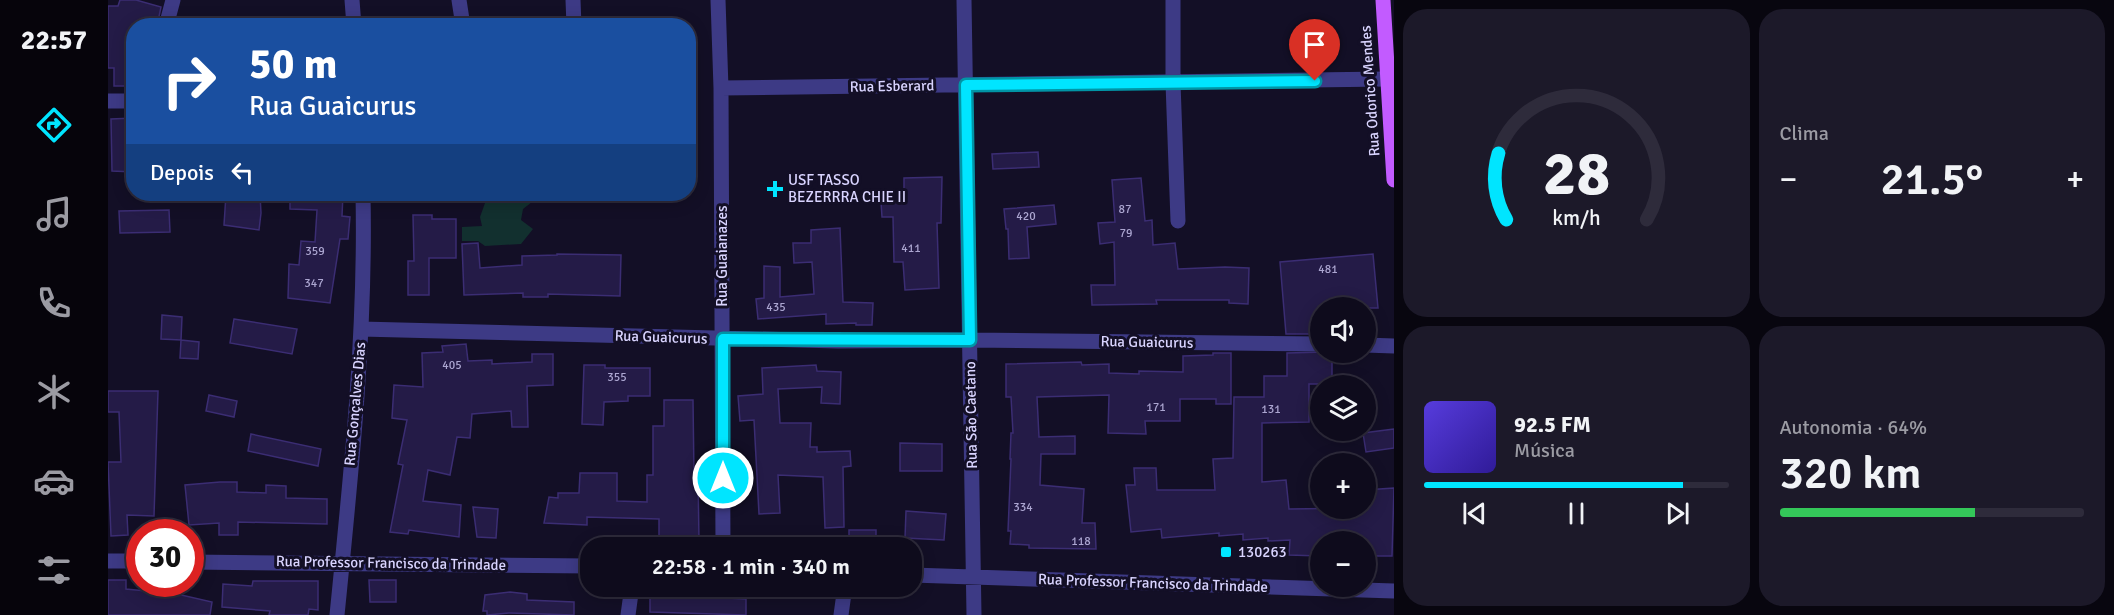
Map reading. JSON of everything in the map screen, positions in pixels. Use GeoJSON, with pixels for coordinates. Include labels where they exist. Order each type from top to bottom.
{"type":"FeatureCollection","features":[{"type":"Feature","properties":{"kind":"main road","name":"Rua Odorico Mendes"},"geometry":{"type":"LineString","coordinates":[[1383,0],[1394,180]]}},
{"type":"Feature","properties":{"kind":"street"},"geometry":{"type":"LineString","coordinates":[[168,18],[172,0]]}},
{"type":"Feature","properties":{"kind":"street"},"geometry":{"type":"LineString","coordinates":[[352,0],[353,18]]}},
{"type":"Feature","properties":{"kind":"street"},"geometry":{"type":"LineString","coordinates":[[459,0],[462,18]]}},
{"type":"Feature","properties":{"kind":"street"},"geometry":{"type":"LineString","coordinates":[[573,0],[574,18]]}},
{"type":"Feature","properties":{"kind":"street","name":"Rua Guaianazes"},"geometry":{"type":"LineString","coordinates":[[718,0],[721,88],[723,537]]}},
{"type":"Feature","properties":{"kind":"street","name":"Rua São Caetano"},"geometry":{"type":"LineString","coordinates":[[964,0],[974,615]]}},
{"type":"Feature","properties":{"kind":"street"},"geometry":{"type":"LineString","coordinates":[[1173,0],[1173,83],[1178,221]]}},
{"type":"Feature","properties":{"kind":"street","name":"Rua Esberard"},"geometry":{"type":"LineString","coordinates":[[721,88],[1387,79]]}},
{"type":"Feature","properties":{"kind":"street"},"geometry":{"type":"LineString","coordinates":[[108,101],[126,101]]}},
{"type":"Feature","properties":{"kind":"street","name":"Rua Gonçalves Dias"},"geometry":{"type":"LineString","coordinates":[[338,615],[361,329],[363,201]]}},
{"type":"Feature","properties":{"kind":"street","name":"Rua Guaicurus"},"geometry":{"type":"LineString","coordinates":[[361,329],[723,339],[1310,344]]}},
{"type":"Feature","properties":{"kind":"street"},"geometry":{"type":"LineString","coordinates":[[1376,345],[1394,346]]}},
{"type":"Feature","properties":{"kind":"street"},"geometry":{"type":"LineString","coordinates":[[108,561],[126,561]]}},
{"type":"Feature","properties":{"kind":"street","name":"Rua Professor Francisco da Trindade"},"geometry":{"type":"LineString","coordinates":[[204,562],[580,566]]}},
{"type":"Feature","properties":{"kind":"street","name":"Rua Professor Francisco da Trindade"},"geometry":{"type":"LineString","coordinates":[[922,575],[1394,591]]}},
{"type":"Feature","properties":{"kind":"street"},"geometry":{"type":"LineString","coordinates":[[628,615],[630,597]]}},
{"type":"Feature","properties":{"kind":"street"},"geometry":{"type":"LineString","coordinates":[[841,615],[843,597]]}},
{"type":"Feature","properties":{"kind":"green space"},"geometry":{"type":"Polygon","coordinates":[[[484,201],[532,201],[523,209],[521,220],[533,229],[521,244],[485,246],[478,241],[462,241],[462,227],[482,226],[480,217],[484,201]]]}},
{"type":"Feature","properties":{"kind":"building"},"geometry":{"type":"Polygon","coordinates":[[[120,0],[136,0],[161,7],[159,18],[126,18],[126,86],[114,86],[114,68],[108,68],[108,6],[118,6],[120,0]]]}},
{"type":"Feature","properties":{"kind":"building"},"geometry":{"type":"Polygon","coordinates":[[[126,118],[126,172],[112,171],[111,119],[126,118]]]}},
{"type":"Feature","properties":{"kind":"building"},"geometry":{"type":"Polygon","coordinates":[[[1038,152],[1039,167],[993,169],[992,154],[1038,152]]]}},
{"type":"Feature","properties":{"kind":"building"},"geometry":{"type":"Polygon","coordinates":[[[942,177],[941,223],[937,223],[939,288],[905,290],[903,262],[894,262],[893,217],[882,217],[881,202],[904,201],[904,178],[942,177]]]}},
{"type":"Feature","properties":{"kind":"building"},"geometry":{"type":"Polygon","coordinates":[[[1141,178],[1145,221],[1152,220],[1153,245],[1175,243],[1178,269],[1249,268],[1248,304],[1229,303],[1229,300],[1156,300],[1157,304],[1092,305],[1091,285],[1115,285],[1114,242],[1100,244],[1098,223],[1115,222],[1112,180],[1141,178]]]}},
{"type":"Feature","properties":{"kind":"building"},"geometry":{"type":"Polygon","coordinates":[[[226,201],[260,201],[259,230],[224,225],[226,201]]]}},
{"type":"Feature","properties":{"kind":"building"},"geometry":{"type":"Polygon","coordinates":[[[290,201],[343,201],[342,216],[350,217],[348,239],[340,239],[330,303],[288,298],[289,264],[299,265],[301,241],[315,242],[317,210],[290,209],[290,201]]]}},
{"type":"Feature","properties":{"kind":"building"},"geometry":{"type":"Polygon","coordinates":[[[1054,205],[1056,224],[1027,227],[1029,258],[1009,259],[1008,229],[1006,229],[1004,209],[1054,205]]]}},
{"type":"Feature","properties":{"kind":"building"},"geometry":{"type":"Polygon","coordinates":[[[169,210],[170,232],[120,233],[119,211],[169,210]]]}},
{"type":"Feature","properties":{"kind":"building"},"geometry":{"type":"Polygon","coordinates":[[[413,215],[432,215],[432,219],[456,219],[456,258],[429,258],[429,295],[408,295],[408,261],[414,261],[413,215]]]}},
{"type":"Feature","properties":{"kind":"building"},"geometry":{"type":"Polygon","coordinates":[[[840,228],[843,302],[873,303],[872,325],[826,324],[826,314],[758,319],[756,299],[764,298],[764,266],[780,267],[780,297],[814,294],[812,262],[794,263],[793,243],[811,243],[811,230],[840,228]]]}},
{"type":"Feature","properties":{"kind":"building"},"geometry":{"type":"Polygon","coordinates":[[[478,243],[480,268],[522,265],[522,256],[621,255],[620,296],[548,294],[548,297],[523,297],[523,293],[464,295],[462,244],[478,243]]]}},
{"type":"Feature","properties":{"kind":"building"},"geometry":{"type":"Polygon","coordinates":[[[1373,254],[1378,308],[1376,308],[1376,297],[1310,297],[1310,334],[1286,334],[1280,262],[1373,254]]]}},
{"type":"Feature","properties":{"kind":"building"},"geometry":{"type":"Polygon","coordinates":[[[162,315],[182,317],[181,340],[161,339],[162,315]]]}},
{"type":"Feature","properties":{"kind":"building"},"geometry":{"type":"Polygon","coordinates":[[[234,319],[297,329],[292,354],[230,343],[234,319]]]}},
{"type":"Feature","properties":{"kind":"building"},"geometry":{"type":"Polygon","coordinates":[[[181,340],[199,342],[198,359],[180,358],[181,340]]]}},
{"type":"Feature","properties":{"kind":"building"},"geometry":{"type":"Polygon","coordinates":[[[466,344],[468,361],[492,360],[492,364],[532,362],[532,354],[553,354],[553,385],[527,386],[528,427],[512,427],[511,411],[472,414],[470,438],[457,437],[450,475],[428,470],[423,501],[461,505],[459,537],[409,530],[408,534],[390,532],[403,465],[398,464],[407,420],[392,418],[394,385],[423,387],[422,353],[443,352],[442,346],[466,344]]]}},
{"type":"Feature","properties":{"kind":"building"},"geometry":{"type":"Polygon","coordinates":[[[1310,352],[1310,363],[1332,363],[1332,375],[1310,375],[1309,422],[1262,423],[1262,482],[1286,480],[1289,509],[1310,509],[1310,519],[1376,519],[1376,489],[1394,488],[1392,556],[1376,556],[1376,531],[1310,531],[1310,556],[1289,555],[1290,540],[1268,541],[1268,538],[1243,540],[1243,534],[1219,536],[1219,533],[1162,538],[1161,529],[1131,532],[1126,485],[1135,485],[1134,468],[1156,468],[1157,490],[1215,490],[1213,459],[1233,458],[1234,397],[1264,397],[1264,376],[1287,376],[1287,353],[1310,352]]]}},
{"type":"Feature","properties":{"kind":"building"},"geometry":{"type":"Polygon","coordinates":[[[1213,353],[1231,353],[1231,404],[1216,404],[1216,399],[1180,399],[1180,421],[1145,421],[1146,434],[1108,433],[1109,395],[1037,397],[1039,437],[1075,436],[1075,454],[1041,454],[1040,485],[1084,489],[1082,523],[1095,523],[1096,549],[1029,548],[1029,545],[1010,544],[1011,531],[1008,531],[1011,433],[1013,433],[1011,397],[1006,397],[1006,364],[1081,362],[1082,365],[1109,364],[1109,373],[1183,372],[1183,356],[1213,355],[1213,353]]]}},
{"type":"Feature","properties":{"kind":"building"},"geometry":{"type":"Polygon","coordinates":[[[584,365],[605,365],[605,368],[650,368],[650,396],[628,396],[628,401],[604,402],[603,425],[582,424],[584,365]]]}},
{"type":"Feature","properties":{"kind":"building"},"geometry":{"type":"Polygon","coordinates":[[[816,365],[817,371],[841,372],[840,404],[821,403],[822,387],[778,389],[780,423],[811,423],[810,447],[817,447],[817,452],[850,451],[851,466],[843,467],[844,527],[825,528],[823,477],[778,475],[780,513],[759,514],[754,420],[740,421],[738,396],[763,394],[762,368],[816,365]]]}},
{"type":"Feature","properties":{"kind":"building"},"geometry":{"type":"Polygon","coordinates":[[[108,391],[158,391],[154,516],[127,515],[126,535],[111,536],[108,462],[121,462],[119,412],[108,412],[108,391]]]}},
{"type":"Feature","properties":{"kind":"building"},"geometry":{"type":"Polygon","coordinates":[[[209,395],[237,401],[234,417],[206,411],[209,395]]]}},
{"type":"Feature","properties":{"kind":"building"},"geometry":{"type":"Polygon","coordinates":[[[664,400],[693,400],[694,475],[698,475],[699,537],[659,537],[659,519],[587,517],[587,525],[544,523],[549,497],[558,498],[558,493],[579,493],[580,473],[617,473],[617,501],[647,502],[647,475],[653,475],[653,426],[664,426],[664,400]]]}},
{"type":"Feature","properties":{"kind":"building"},"geometry":{"type":"Polygon","coordinates":[[[1394,429],[1394,448],[1366,452],[1364,441],[1376,441],[1376,431],[1394,429]]]}},
{"type":"Feature","properties":{"kind":"building"},"geometry":{"type":"Polygon","coordinates":[[[251,434],[321,449],[318,466],[248,451],[251,434]]]}},
{"type":"Feature","properties":{"kind":"building"},"geometry":{"type":"Polygon","coordinates":[[[900,443],[942,444],[942,471],[900,471],[900,443]]]}},
{"type":"Feature","properties":{"kind":"building"},"geometry":{"type":"Polygon","coordinates":[[[237,482],[237,492],[266,493],[266,485],[286,486],[286,498],[327,499],[327,524],[238,522],[238,535],[219,535],[219,523],[204,524],[204,519],[188,519],[185,485],[237,482]]]}},
{"type":"Feature","properties":{"kind":"building"},"geometry":{"type":"Polygon","coordinates":[[[473,507],[498,509],[496,538],[477,537],[473,507]]]}},
{"type":"Feature","properties":{"kind":"building"},"geometry":{"type":"Polygon","coordinates":[[[906,511],[946,514],[944,540],[905,537],[906,511]]]}},
{"type":"Feature","properties":{"kind":"building"},"geometry":{"type":"Polygon","coordinates":[[[849,530],[876,530],[876,537],[849,537],[849,530]]]}},
{"type":"Feature","properties":{"kind":"building"},"geometry":{"type":"Polygon","coordinates":[[[108,580],[126,580],[126,597],[190,597],[212,602],[210,615],[108,615],[108,580]]]}},
{"type":"Feature","properties":{"kind":"building"},"geometry":{"type":"Polygon","coordinates":[[[369,580],[396,580],[396,602],[370,602],[369,580]]]}},
{"type":"Feature","properties":{"kind":"building"},"geometry":{"type":"Polygon","coordinates":[[[253,581],[318,581],[318,610],[309,609],[308,615],[269,615],[270,611],[222,607],[223,584],[252,586],[253,581]]]}},
{"type":"Feature","properties":{"kind":"building"},"geometry":{"type":"Polygon","coordinates":[[[510,592],[527,594],[527,600],[574,602],[574,615],[509,613],[487,615],[487,611],[483,611],[485,595],[510,592]]]}},
{"type":"Feature","properties":{"kind":"building"},"geometry":{"type":"Polygon","coordinates":[[[650,597],[746,599],[746,615],[650,612],[650,597]]]}},
{"type":"Feature","properties":{"kind":"place","name":"USF TASSO BEZERRRA CHIE II"},"geometry":{"type":"Point","coordinates":[775,189]}},
{"type":"Feature","properties":{"kind":"place","name":"130263"},"geometry":{"type":"Point","coordinates":[1226,552]}},
{"type":"Feature","properties":{"kind":"route"},"geometry":{"type":"LineString","coordinates":[[723,478],[723,339],[970,340],[966,85],[1315,81]]}}]}
